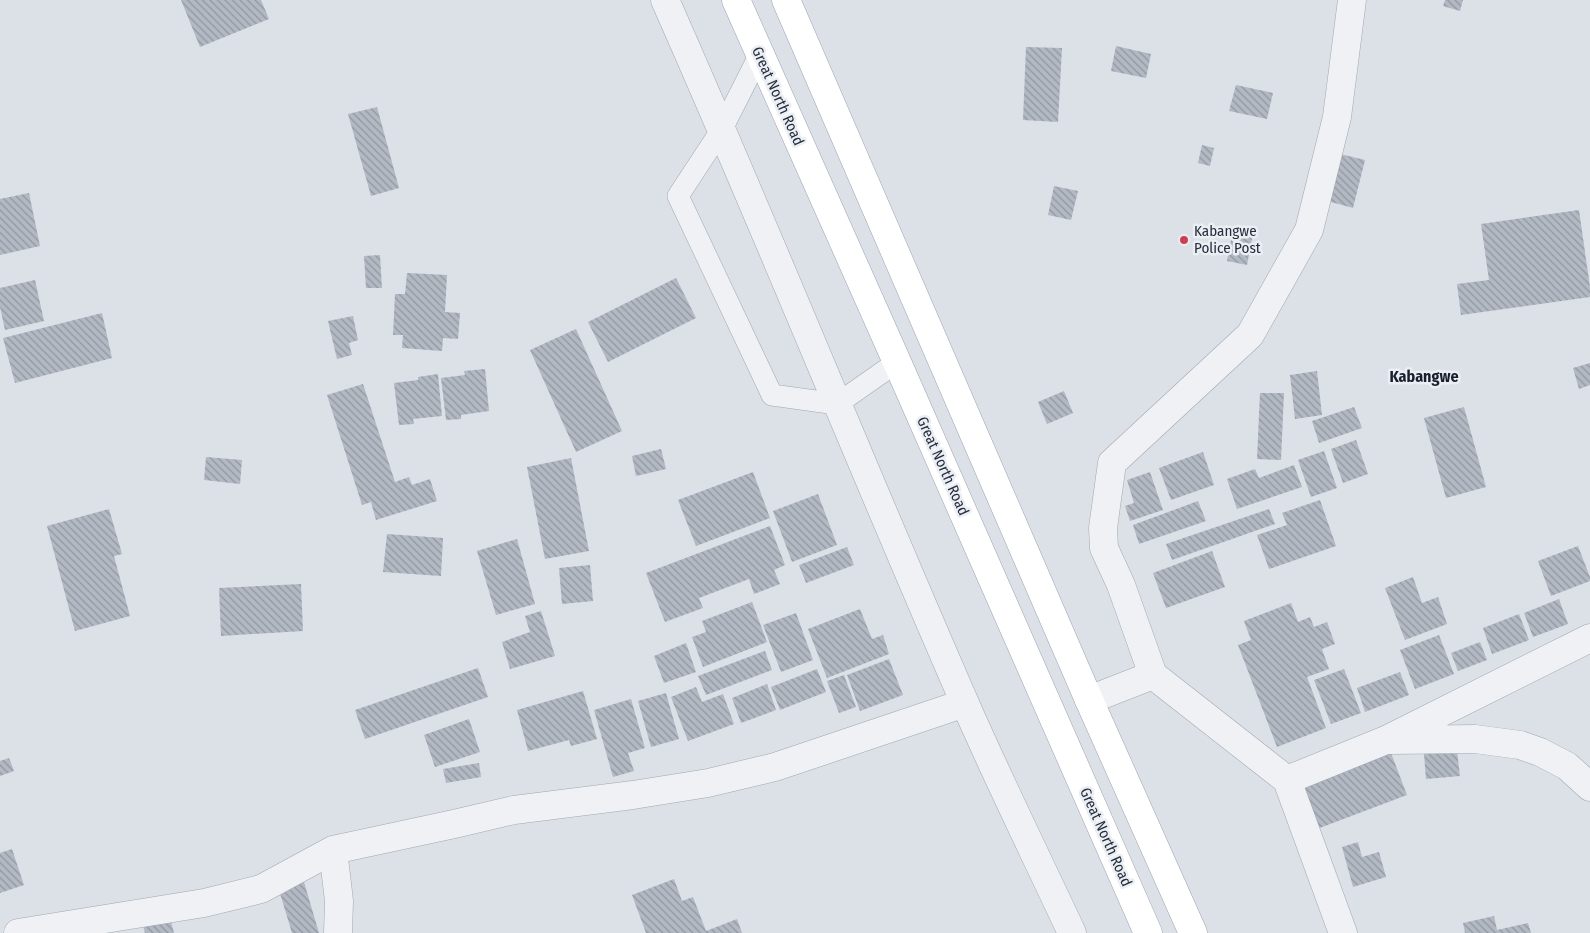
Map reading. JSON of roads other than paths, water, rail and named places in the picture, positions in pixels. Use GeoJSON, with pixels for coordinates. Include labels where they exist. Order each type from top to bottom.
{"type":"FeatureCollection","features":[{"type":"Feature","properties":{"kind":"main road","name":"Great North Road"},"geometry":{"type":"LineString","coordinates":[[736,0],[1148,933]]}},
{"type":"Feature","properties":{"kind":"main road"},"geometry":{"type":"LineString","coordinates":[[786,0],[1089,700],[1193,933]]}},
{"type":"Feature","properties":{"kind":"street"},"geometry":{"type":"LineString","coordinates":[[665,0],[722,128],[837,404],[965,703],[1072,933]]}},
{"type":"Feature","properties":{"kind":"street"},"geometry":{"type":"LineString","coordinates":[[1343,933],[1287,780],[1154,675],[1121,585],[1104,548],[1103,528],[1112,463],[1250,335],[1309,230],[1337,117],[1352,0]]}},
{"type":"Feature","properties":{"kind":"street"},"geometry":{"type":"LineString","coordinates":[[1287,780],[1386,740],[1590,638]]}},
{"type":"Feature","properties":{"kind":"street"},"geometry":{"type":"LineString","coordinates":[[1089,700],[1154,675]]}},
{"type":"Feature","properties":{"kind":"street"},"geometry":{"type":"LineString","coordinates":[[18,933],[204,903],[261,889],[333,850],[514,810],[633,795],[708,783],[775,767],[965,703]]}},
{"type":"Feature","properties":{"kind":"street"},"geometry":{"type":"LineString","coordinates":[[1386,740],[1476,739],[1520,745],[1540,752],[1567,766],[1590,787]]}},
{"type":"Feature","properties":{"kind":"street"},"geometry":{"type":"LineString","coordinates":[[333,850],[339,901],[338,933]]}},
{"type":"Feature","properties":{"kind":"lane"},"geometry":{"type":"LineString","coordinates":[[760,54],[722,128],[678,196],[772,395],[837,404],[897,362]]}},
{"type":"Feature","properties":{"kind":"place","name":"Kabangwe Police Post"},"geometry":{"type":"Point","coordinates":[1184,240]}},
{"type":"Feature","properties":{"kind":"district","name":"Kabangwe"},"geometry":{"type":"Point","coordinates":[1424,376]}}]}
